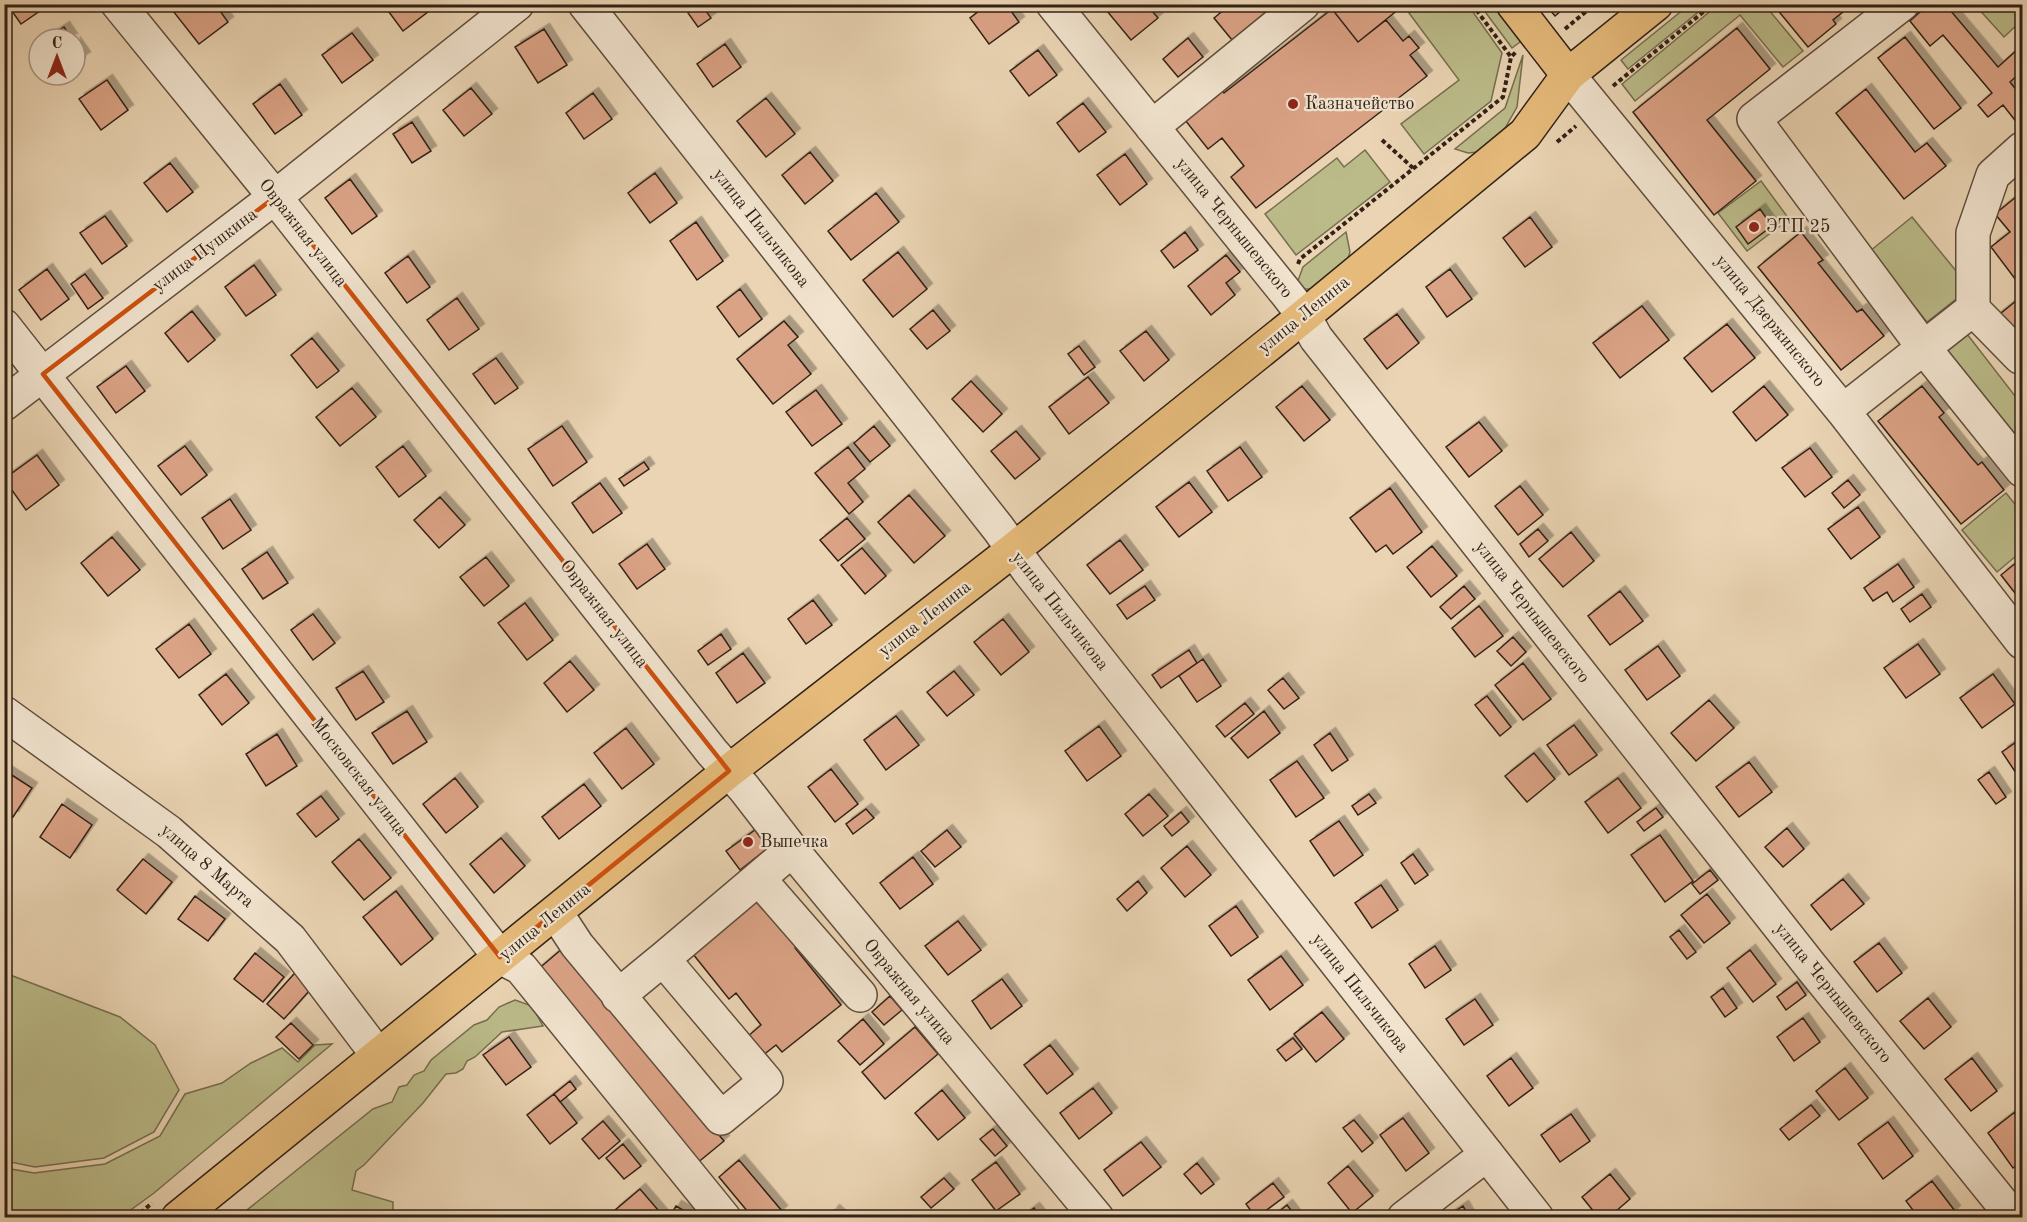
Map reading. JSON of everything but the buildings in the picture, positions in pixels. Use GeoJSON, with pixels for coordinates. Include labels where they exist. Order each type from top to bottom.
{"type":"FeatureCollection","features":[{"type":"Feature","properties":{"kind":"main road","name":"улица Дзержинского"},"geometry":{"type":"LineString","coordinates":[[1513,4],[1568,75]]}},
{"type":"Feature","properties":{"kind":"main road","name":"улица Ленина"},"geometry":{"type":"LineString","coordinates":[[165,1210],[377,1054],[556,913],[729,771],[1013,550],[1295,305],[1525,134],[1568,75],[1656,4]]}},
{"type":"Feature","properties":{"kind":"street","name":"Овражная улица"},"geometry":{"type":"LineString","coordinates":[[118,4],[275,197],[792,850],[1097,1218]]}},
{"type":"Feature","properties":{"kind":"street","name":"улица Пушкина"},"geometry":{"type":"LineString","coordinates":[[4,404],[275,197],[517,4]]}},
{"type":"Feature","properties":{"kind":"street","name":"улица Пильчикова"},"geometry":{"type":"LineString","coordinates":[[585,4],[998,528],[1536,1218]]}},
{"type":"Feature","properties":{"kind":"street","name":"улица Чернышевского"},"geometry":{"type":"LineString","coordinates":[[1053,4],[1295,305],[1324,347],[1809,964],[2014,1218]]}},
{"type":"Feature","properties":{"kind":"street"},"geometry":{"type":"LineString","coordinates":[[1152,127],[1302,4]]}},
{"type":"Feature","properties":{"kind":"street"},"geometry":{"type":"LineString","coordinates":[[1902,4],[1754,119],[1924,348],[2022,471]]}},
{"type":"Feature","properties":{"kind":"street","name":"улица Дзержинского"},"geometry":{"type":"LineString","coordinates":[[1568,75],[1843,411],[2022,642]]}},
{"type":"Feature","properties":{"kind":"street"},"geometry":{"type":"LineString","coordinates":[[2020,357],[1973,309],[1973,233],[1993,175],[2022,149]]}},
{"type":"Feature","properties":{"kind":"street"},"geometry":{"type":"LineString","coordinates":[[1843,411],[1973,309]]}},
{"type":"Feature","properties":{"kind":"street","name":"Московская улица"},"geometry":{"type":"LineString","coordinates":[[4,326],[501,957],[521,968],[724,1218]]}},
{"type":"Feature","properties":{"kind":"street","name":"улица 8 Марта"},"geometry":{"type":"LineString","coordinates":[[4,713],[169,832],[290,939],[377,1054]]}},
{"type":"Feature","properties":{"kind":"street"},"geometry":{"type":"LineString","coordinates":[[618,996],[792,850]]}},
{"type":"Feature","properties":{"kind":"street"},"geometry":{"type":"LineString","coordinates":[[759,879],[860,995]]}},
{"type":"Feature","properties":{"kind":"street"},"geometry":{"type":"LineString","coordinates":[[556,913],[577,945],[618,996],[721,1118],[766,1081],[663,958]]}},
{"type":"Feature","properties":{"kind":"street"},"geometry":{"type":"LineString","coordinates":[[1404,1218],[1486,1154]]}},
{"type":"Feature","properties":{"kind":"path"},"geometry":{"type":"LineString","coordinates":[[1472,4],[1511,57]]}},
{"type":"Feature","properties":{"kind":"path"},"geometry":{"type":"LineString","coordinates":[[1295,305],[1300,259],[1503,97],[1511,57],[1536,35],[1552,23],[1563,30],[1594,4]]}},
{"type":"Feature","properties":{"kind":"path"},"geometry":{"type":"LineString","coordinates":[[1383,140],[1413,168]]}},
{"type":"Feature","properties":{"kind":"path"},"geometry":{"type":"LineString","coordinates":[[135,1218],[165,1210]]}},
{"type":"Feature","properties":{"kind":"highlighted area"},"geometry":{"type":"Polygon","coordinates":[[[275,197],[729,771],[500,957],[43,374],[275,197]]]}},
{"type":"Feature","properties":{"kind":"green space"},"geometry":{"type":"Polygon","coordinates":[[[1419,4],[1468,5],[1502,53],[1491,101],[1424,154],[1401,124],[1459,80],[1409,13],[1419,4]]]}},
{"type":"Feature","properties":{"kind":"green space"},"geometry":{"type":"Polygon","coordinates":[[[1719,4],[1773,5],[1768,9],[1803,51],[1783,67],[1740,15],[1635,101],[1622,84],[1719,4]]]}},
{"type":"Feature","properties":{"kind":"green space"},"geometry":{"type":"Polygon","coordinates":[[[1480,5],[1493,5],[1518,34],[1520,42],[1512,48],[1480,5]]]}},
{"type":"Feature","properties":{"kind":"green space"},"geometry":{"type":"Polygon","coordinates":[[[1689,5],[1707,5],[1628,69],[1621,60],[1689,5]]]}},
{"type":"Feature","properties":{"kind":"green space"},"geometry":{"type":"Polygon","coordinates":[[[1975,5],[2022,5],[2022,20],[2004,37],[1975,5]]]}},
{"type":"Feature","properties":{"kind":"green space"},"geometry":{"type":"Polygon","coordinates":[[[1523,55],[1517,107],[1504,130],[1478,152],[1468,153],[1455,149],[1505,108],[1523,55]]]}},
{"type":"Feature","properties":{"kind":"green space"},"geometry":{"type":"Polygon","coordinates":[[[1365,150],[1390,182],[1296,255],[1265,214],[1337,158],[1344,167],[1365,150]]]}},
{"type":"Feature","properties":{"kind":"green space"},"geometry":{"type":"Polygon","coordinates":[[[1761,181],[1789,219],[1747,251],[1718,213],[1761,181]]]}},
{"type":"Feature","properties":{"kind":"green space"},"geometry":{"type":"Polygon","coordinates":[[[1912,217],[1970,288],[1927,322],[1870,251],[1912,217]]]}},
{"type":"Feature","properties":{"kind":"green space"},"geometry":{"type":"Polygon","coordinates":[[[1346,232],[1350,252],[1347,261],[1312,289],[1301,289],[1296,286],[1303,267],[1346,232]]]}},
{"type":"Feature","properties":{"kind":"green space"},"geometry":{"type":"Polygon","coordinates":[[[1967,334],[2022,405],[2022,458],[1941,354],[1967,334]]]}},
{"type":"Feature","properties":{"kind":"green space"},"geometry":{"type":"Polygon","coordinates":[[[2006,493],[2022,513],[2022,551],[1997,572],[1962,530],[2006,493]]]}},
{"type":"Feature","properties":{"kind":"green space"},"geometry":{"type":"Polygon","coordinates":[[[5,973],[120,1017],[155,1045],[179,1090],[154,1132],[104,1158],[35,1167],[5,1161],[5,973]]]}},
{"type":"Feature","properties":{"kind":"green space"},"geometry":{"type":"Polygon","coordinates":[[[515,1000],[532,1006],[543,1026],[502,1032],[475,1057],[467,1061],[463,1069],[456,1073],[446,1074],[423,1103],[356,1171],[352,1190],[393,1202],[393,1217],[237,1218],[373,1109],[392,1102],[399,1087],[407,1085],[414,1075],[424,1071],[431,1060],[474,1025],[487,1020],[499,1007],[515,1000]]]}},
{"type":"Feature","properties":{"kind":"green space"},"geometry":{"type":"Polygon","coordinates":[[[332,1044],[154,1193],[121,1217],[5,1217],[5,1168],[34,1173],[105,1164],[160,1136],[185,1094],[222,1083],[251,1063],[282,1048],[298,1062],[315,1045],[332,1044]]]}},
{"type":"Feature","properties":{"kind":"place","name":"Казначейство"},"geometry":{"type":"Point","coordinates":[1293,104]}},
{"type":"Feature","properties":{"kind":"place","name":"ЭТП 25"},"geometry":{"type":"Point","coordinates":[1754,227]}},
{"type":"Feature","properties":{"kind":"place","name":"Выпечка"},"geometry":{"type":"Point","coordinates":[748,842]}}]}
